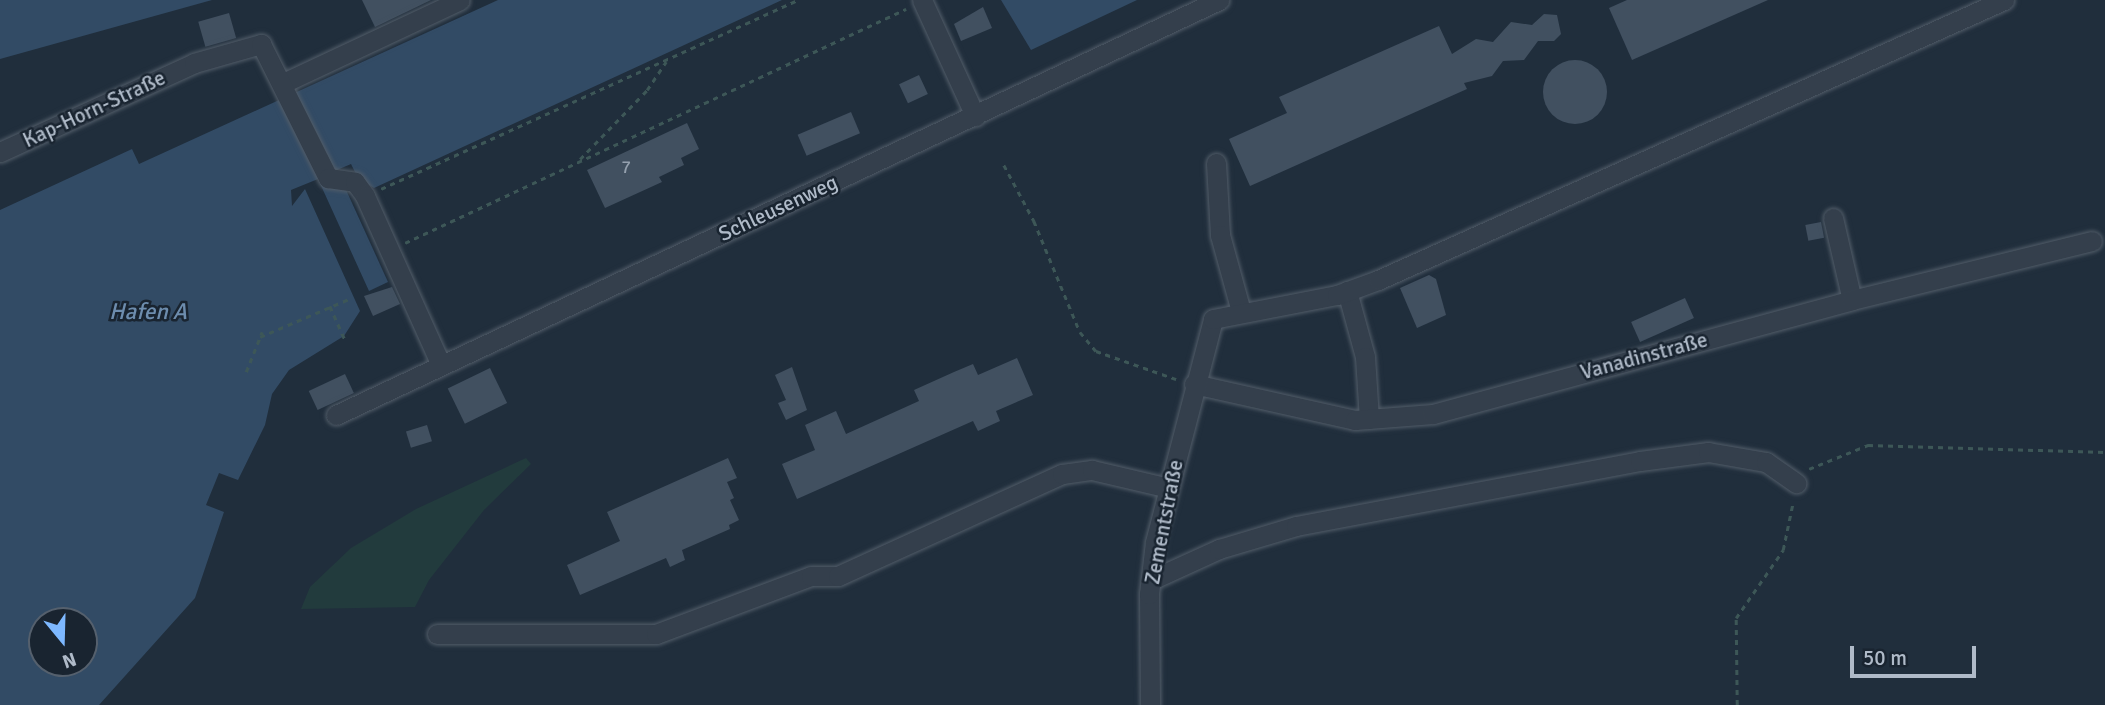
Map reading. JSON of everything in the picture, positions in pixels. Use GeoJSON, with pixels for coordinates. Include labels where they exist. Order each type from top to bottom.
{"type":"FeatureCollection","features":[{"type":"Feature","properties":{"kind":"street"},"geometry":{"type":"LineString","coordinates":[[441,365],[365,196],[355,182],[328,178],[283,83],[460,0]]}},
{"type":"Feature","properties":{"kind":"street","name":"Schleusenweg"},"geometry":{"type":"LineString","coordinates":[[335,415],[1219,0]]}},
{"type":"Feature","properties":{"kind":"street"},"geometry":{"type":"LineString","coordinates":[[1216,163],[1220,235],[1241,311],[1347,291],[2004,0]]}},
{"type":"Feature","properties":{"kind":"street"},"geometry":{"type":"LineString","coordinates":[[922,1],[975,116]]}},
{"type":"Feature","properties":{"kind":"street","name":"Kap-Horn-Straße"},"geometry":{"type":"LineString","coordinates":[[0,152],[188,66],[261,44],[283,83]]}},
{"type":"Feature","properties":{"kind":"street"},"geometry":{"type":"LineString","coordinates":[[1833,218],[1852,300]]}},
{"type":"Feature","properties":{"kind":"street","name":"Vanadinstraße"},"geometry":{"type":"LineString","coordinates":[[1194,384],[1355,420],[1433,414],[1852,300],[2092,241]]}},
{"type":"Feature","properties":{"kind":"street"},"geometry":{"type":"LineString","coordinates":[[1347,291],[1365,357],[1370,419]]}},
{"type":"Feature","properties":{"kind":"street","name":"Zementstraße"},"geometry":{"type":"LineString","coordinates":[[1150,705],[1151,580],[1168,488],[1213,319],[1241,311]]}},
{"type":"Feature","properties":{"kind":"street"},"geometry":{"type":"LineString","coordinates":[[1151,580],[1219,549],[1296,526],[1640,460],[1708,453],[1766,462],[1796,484]]}},
{"type":"Feature","properties":{"kind":"street"},"geometry":{"type":"LineString","coordinates":[[437,634],[656,634],[811,576],[838,576],[1062,474],[1092,470],[1168,488]]}},
{"type":"Feature","properties":{"kind":"path"},"geometry":{"type":"LineString","coordinates":[[365,196],[798,0]]}},
{"type":"Feature","properties":{"kind":"path"},"geometry":{"type":"LineString","coordinates":[[390,250],[922,1]]}},
{"type":"Feature","properties":{"kind":"path"},"geometry":{"type":"LineString","coordinates":[[577,161],[647,90],[667,60]]}},
{"type":"Feature","properties":{"kind":"path"},"geometry":{"type":"LineString","coordinates":[[1004,165],[1034,222],[1080,332],[1096,352],[1194,384]]}},
{"type":"Feature","properties":{"kind":"path"},"geometry":{"type":"LineString","coordinates":[[260,337],[349,299]]}},
{"type":"Feature","properties":{"kind":"path"},"geometry":{"type":"LineString","coordinates":[[330,306],[345,340]]}},
{"type":"Feature","properties":{"kind":"path"},"geometry":{"type":"LineString","coordinates":[[246,372],[262,332]]}},
{"type":"Feature","properties":{"kind":"path"},"geometry":{"type":"LineString","coordinates":[[1737,705],[1736,618],[1783,550],[1796,484],[1815,464],[1868,445],[2105,452]]}},
{"type":"Feature","properties":{"kind":"green space"},"geometry":{"type":"Polygon","coordinates":[[[526,458],[531,464],[484,510],[429,580],[415,607],[301,609],[310,587],[351,548],[416,509],[526,458]]]}},
{"type":"Feature","properties":{"kind":"water"},"geometry":{"type":"Polygon","coordinates":[[[0,0],[212,0],[0,59],[0,0]]]}},
{"type":"Feature","properties":{"kind":"water","name":"Hafen A"},"geometry":{"type":"Polygon","coordinates":[[[498,0],[782,0],[374,188],[358,178],[351,164],[337,170],[388,282],[369,291],[318,179],[291,190],[292,206],[305,189],[360,311],[344,336],[289,370],[272,394],[265,425],[238,480],[219,473],[206,505],[224,512],[195,598],[99,705],[0,705],[0,210],[132,149],[139,164],[498,0]]]}},
{"type":"Feature","properties":{"kind":"water"},"geometry":{"type":"Polygon","coordinates":[[[1001,0],[1137,0],[1031,50],[1001,0]]]}},
{"type":"Feature","properties":{"kind":"building"},"geometry":{"type":"Polygon","coordinates":[[[362,0],[431,0],[375,27],[362,0]]]}},
{"type":"Feature","properties":{"kind":"building"},"geometry":{"type":"Polygon","coordinates":[[[1627,0],[1768,0],[1632,60],[1609,8],[1627,0]]]}},
{"type":"Feature","properties":{"kind":"building"},"geometry":{"type":"Polygon","coordinates":[[[983,7],[992,28],[961,41],[954,24],[983,7]]]}},
{"type":"Feature","properties":{"kind":"building"},"geometry":{"type":"Polygon","coordinates":[[[229,13],[236,38],[205,47],[198,22],[229,13]]]}},
{"type":"Feature","properties":{"kind":"building"},"geometry":{"type":"Polygon","coordinates":[[[1544,14],[1557,15],[1561,34],[1554,41],[1538,41],[1524,60],[1503,61],[1492,76],[1464,83],[1467,89],[1250,186],[1229,139],[1287,113],[1279,97],[1439,26],[1452,54],[1476,39],[1493,42],[1511,22],[1532,25],[1544,14]]]}},
{"type":"Feature","properties":{"kind":"building"},"geometry":{"type":"Polygon","coordinates":[[[1575,60],[1587,62],[1598,69],[1605,80],[1605,104],[1598,115],[1587,122],[1575,124],[1563,122],[1552,115],[1545,104],[1543,92],[1545,80],[1552,69],[1563,62],[1575,60]]]}},
{"type":"Feature","properties":{"kind":"building"},"geometry":{"type":"Polygon","coordinates":[[[919,75],[928,94],[908,103],[899,84],[919,75]]]}},
{"type":"Feature","properties":{"kind":"building"},"geometry":{"type":"Polygon","coordinates":[[[851,112],[860,133],[807,156],[798,135],[851,112]]]}},
{"type":"Feature","properties":{"kind":"building"},"geometry":{"type":"Polygon","coordinates":[[[687,123],[699,149],[681,158],[684,165],[659,177],[662,182],[605,208],[587,170],[687,123]]]}},
{"type":"Feature","properties":{"kind":"building"},"geometry":{"type":"Polygon","coordinates":[[[1821,222],[1824,238],[1808,241],[1805,225],[1821,222]]]}},
{"type":"Feature","properties":{"kind":"building"},"geometry":{"type":"Polygon","coordinates":[[[1429,275],[1436,279],[1446,315],[1417,328],[1400,288],[1429,275]]]}},
{"type":"Feature","properties":{"kind":"building"},"geometry":{"type":"Polygon","coordinates":[[[392,287],[400,304],[373,316],[364,296],[392,287]]]}},
{"type":"Feature","properties":{"kind":"building"},"geometry":{"type":"Polygon","coordinates":[[[1685,298],[1694,318],[1640,342],[1631,322],[1685,298]]]}},
{"type":"Feature","properties":{"kind":"building"},"geometry":{"type":"Polygon","coordinates":[[[1017,358],[1033,395],[996,411],[1000,421],[978,431],[973,421],[797,499],[782,464],[815,450],[805,425],[836,411],[846,434],[919,401],[914,390],[954,372],[973,364],[978,375],[1017,358]]]}},
{"type":"Feature","properties":{"kind":"building"},"geometry":{"type":"Polygon","coordinates":[[[792,367],[807,410],[786,420],[778,403],[786,400],[775,375],[792,367]]]}},
{"type":"Feature","properties":{"kind":"building"},"geometry":{"type":"Polygon","coordinates":[[[490,368],[507,403],[465,424],[448,389],[490,368]]]}},
{"type":"Feature","properties":{"kind":"building"},"geometry":{"type":"Polygon","coordinates":[[[345,374],[354,393],[318,410],[309,391],[345,374]]]}},
{"type":"Feature","properties":{"kind":"building"},"geometry":{"type":"Polygon","coordinates":[[[427,425],[432,441],[411,448],[406,431],[427,425]]]}},
{"type":"Feature","properties":{"kind":"building"},"geometry":{"type":"Polygon","coordinates":[[[728,458],[737,478],[727,482],[734,498],[730,500],[739,520],[729,525],[730,529],[682,550],[685,560],[670,567],[666,558],[580,595],[567,565],[620,541],[607,512],[728,458]]]}}]}
